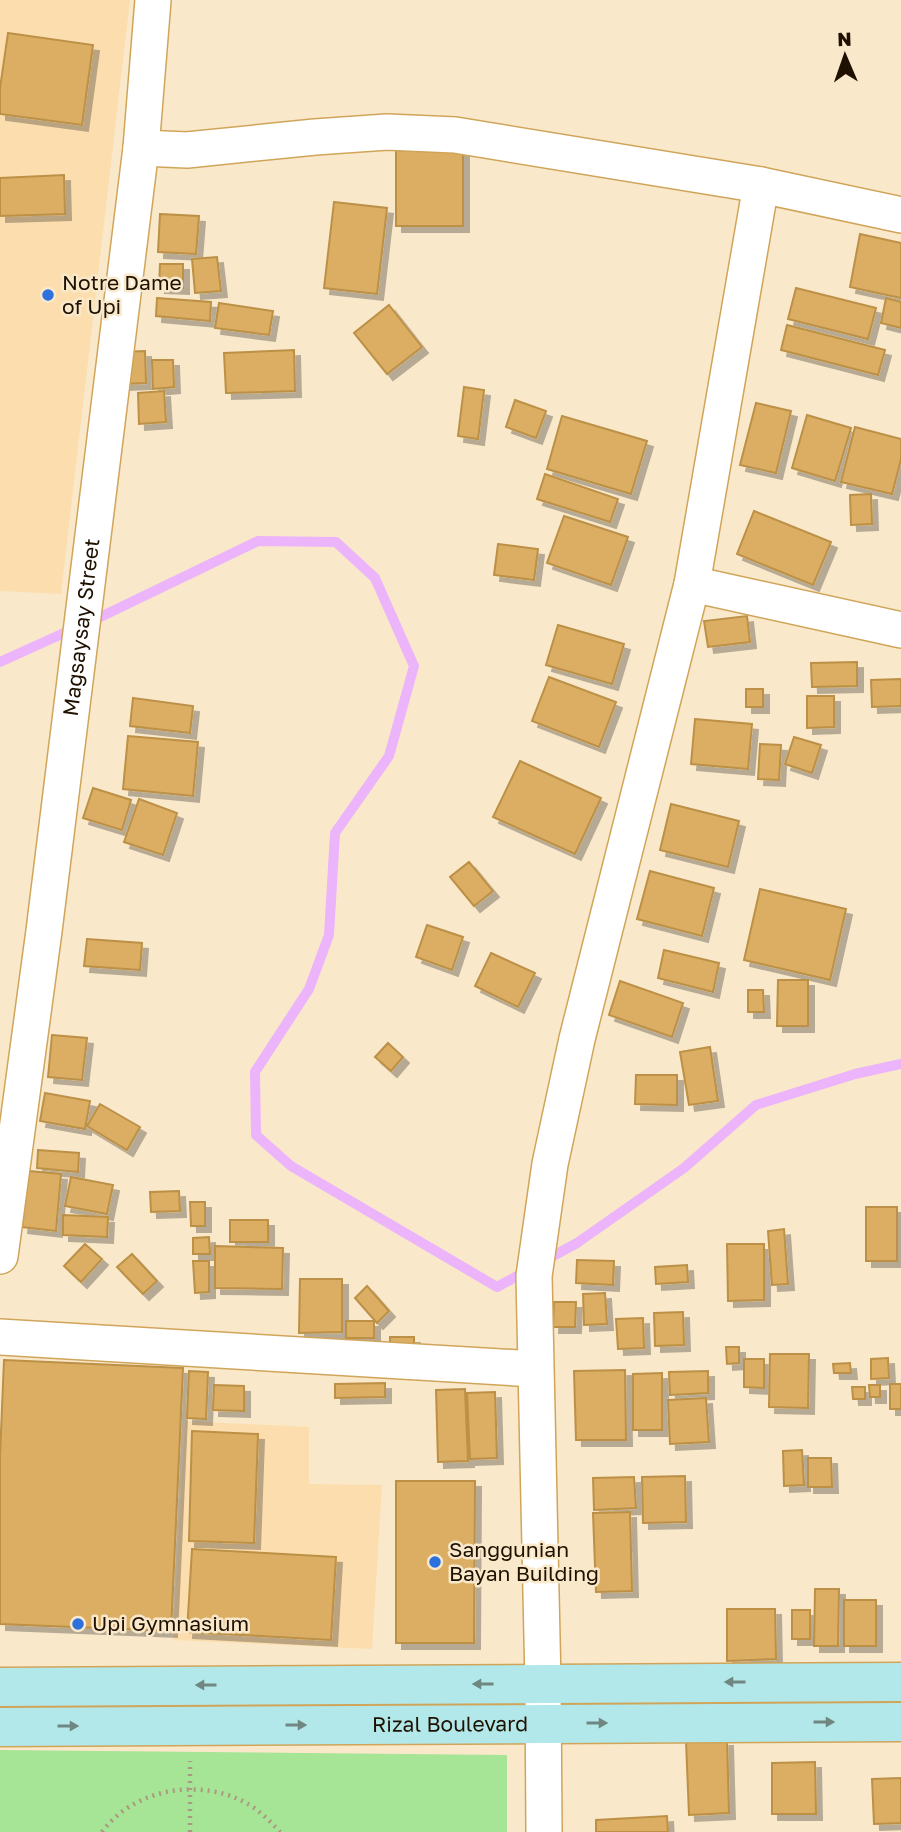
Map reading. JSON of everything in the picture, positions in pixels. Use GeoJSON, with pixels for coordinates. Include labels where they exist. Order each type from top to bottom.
{"type":"FeatureCollection","features":[{"type":"Feature","properties":{"kind":"main road","name":"Rizal Boulevard"},"geometry":{"type":"LineString","coordinates":[[0,1687],[901,1682]]}},
{"type":"Feature","properties":{"kind":"main road","name":"Rizal Boulevard"},"geometry":{"type":"LineString","coordinates":[[0,1727],[901,1721]]}},
{"type":"Feature","properties":{"kind":"street","name":"Magsaysay Street"},"geometry":{"type":"LineString","coordinates":[[0,1256],[44,931],[141,148],[153,0]]}},
{"type":"Feature","properties":{"kind":"street"},"geometry":{"type":"LineString","coordinates":[[141,148],[187,150],[387,132],[455,135],[761,185],[901,215]]}},
{"type":"Feature","properties":{"kind":"street"},"geometry":{"type":"LineString","coordinates":[[544,1832],[534,1276],[550,1164],[577,1039],[692,584],[761,185]]}},
{"type":"Feature","properties":{"kind":"street"},"geometry":{"type":"LineString","coordinates":[[692,584],[901,630]]}},
{"type":"Feature","properties":{"kind":"street"},"geometry":{"type":"LineString","coordinates":[[0,1337],[535,1368]]}},
{"type":"Feature","properties":{"kind":"path"},"geometry":{"type":"LineString","coordinates":[[190,1725],[190,1832]]}},
{"type":"Feature","properties":{"kind":"path"},"geometry":{"type":"LineString","coordinates":[[102,1832],[122,1812],[140,1801],[159,1793],[182,1789],[205,1789],[227,1794],[247,1803],[280,1832]]}},
{"type":"Feature","properties":{"kind":"shaded area","name":"Notre Dame of Upi"},"geometry":{"type":"Polygon","coordinates":[[[0,0],[130,0],[61,594],[0,591],[0,0]]]}},
{"type":"Feature","properties":{"kind":"shaded area"},"geometry":{"type":"Polygon","coordinates":[[[185,1421],[309,1427],[309,1484],[382,1485],[372,1649],[173,1640],[185,1421]]]}},
{"type":"Feature","properties":{"kind":"green space"},"geometry":{"type":"Polygon","coordinates":[[[0,1750],[507,1755],[507,1832],[0,1832],[0,1750]]]}},
{"type":"Feature","properties":{"kind":"building"},"geometry":{"type":"Polygon","coordinates":[[[8,33],[93,45],[82,125],[0,114],[0,88],[8,33]]]}},
{"type":"Feature","properties":{"kind":"building"},"geometry":{"type":"Polygon","coordinates":[[[463,149],[463,226],[396,226],[396,150],[463,149]]]}},
{"type":"Feature","properties":{"kind":"building"},"geometry":{"type":"Polygon","coordinates":[[[64,175],[65,214],[0,216],[0,178],[64,175]]]}},
{"type":"Feature","properties":{"kind":"building"},"geometry":{"type":"Polygon","coordinates":[[[334,202],[387,208],[377,294],[324,288],[334,202]]]}},
{"type":"Feature","properties":{"kind":"building"},"geometry":{"type":"Polygon","coordinates":[[[160,214],[199,216],[196,254],[158,252],[160,214]]]}},
{"type":"Feature","properties":{"kind":"building"},"geometry":{"type":"Polygon","coordinates":[[[860,234],[901,243],[901,298],[850,287],[860,234]]]}},
{"type":"Feature","properties":{"kind":"building"},"geometry":{"type":"Polygon","coordinates":[[[217,257],[221,291],[195,293],[192,259],[217,257]]]}},
{"type":"Feature","properties":{"kind":"building"},"geometry":{"type":"Polygon","coordinates":[[[160,264],[183,264],[183,288],[159,287],[160,264]]]}},
{"type":"Feature","properties":{"kind":"building"},"geometry":{"type":"Polygon","coordinates":[[[796,288],[876,308],[868,339],[788,319],[796,288]]]}},
{"type":"Feature","properties":{"kind":"building"},"geometry":{"type":"Polygon","coordinates":[[[157,298],[211,302],[210,321],[156,316],[157,298]]]}},
{"type":"Feature","properties":{"kind":"building"},"geometry":{"type":"Polygon","coordinates":[[[886,298],[901,302],[901,328],[881,323],[886,298]]]}},
{"type":"Feature","properties":{"kind":"building"},"geometry":{"type":"Polygon","coordinates":[[[219,303],[273,311],[269,335],[215,328],[219,303]]]}},
{"type":"Feature","properties":{"kind":"building"},"geometry":{"type":"Polygon","coordinates":[[[389,305],[422,347],[387,374],[354,333],[389,305]]]}},
{"type":"Feature","properties":{"kind":"building"},"geometry":{"type":"Polygon","coordinates":[[[787,325],[885,350],[878,375],[781,350],[787,325]]]}},
{"type":"Feature","properties":{"kind":"building"},"geometry":{"type":"Polygon","coordinates":[[[294,350],[295,391],[226,393],[224,353],[294,350]]]}},
{"type":"Feature","properties":{"kind":"building"},"geometry":{"type":"Polygon","coordinates":[[[145,351],[146,383],[122,384],[121,352],[145,351]]]}},
{"type":"Feature","properties":{"kind":"building"},"geometry":{"type":"Polygon","coordinates":[[[152,360],[173,360],[174,387],[153,389],[152,360]]]}},
{"type":"Feature","properties":{"kind":"building"},"geometry":{"type":"Polygon","coordinates":[[[464,387],[484,390],[478,439],[458,436],[464,387]]]}},
{"type":"Feature","properties":{"kind":"building"},"geometry":{"type":"Polygon","coordinates":[[[164,391],[166,422],[139,424],[138,393],[164,391]]]}},
{"type":"Feature","properties":{"kind":"building"},"geometry":{"type":"Polygon","coordinates":[[[515,400],[546,411],[536,438],[506,427],[515,400]]]}},
{"type":"Feature","properties":{"kind":"building"},"geometry":{"type":"Polygon","coordinates":[[[756,403],[791,411],[776,473],[740,465],[756,403]]]}},
{"type":"Feature","properties":{"kind":"building"},"geometry":{"type":"Polygon","coordinates":[[[807,415],[851,428],[835,481],[792,468],[807,415]]]}},
{"type":"Feature","properties":{"kind":"building"},"geometry":{"type":"Polygon","coordinates":[[[562,416],[647,441],[631,494],[547,469],[562,416]]]}},
{"type":"Feature","properties":{"kind":"building"},"geometry":{"type":"Polygon","coordinates":[[[855,427],[901,439],[901,459],[892,494],[841,482],[855,427]]]}},
{"type":"Feature","properties":{"kind":"building"},"geometry":{"type":"Polygon","coordinates":[[[545,474],[618,499],[610,522],[537,499],[545,474]]]}},
{"type":"Feature","properties":{"kind":"building"},"geometry":{"type":"Polygon","coordinates":[[[871,494],[872,524],[851,525],[850,495],[871,494]]]}},
{"type":"Feature","properties":{"kind":"building"},"geometry":{"type":"Polygon","coordinates":[[[754,511],[831,542],[813,585],[737,554],[754,511]]]}},
{"type":"Feature","properties":{"kind":"building"},"geometry":{"type":"Polygon","coordinates":[[[564,516],[628,537],[611,585],[547,563],[564,516]]]}},
{"type":"Feature","properties":{"kind":"building"},"geometry":{"type":"Polygon","coordinates":[[[498,544],[538,549],[534,580],[494,575],[498,544]]]}},
{"type":"Feature","properties":{"kind":"building"},"geometry":{"type":"Polygon","coordinates":[[[747,616],[750,642],[708,647],[704,621],[747,616]]]}},
{"type":"Feature","properties":{"kind":"building"},"geometry":{"type":"Polygon","coordinates":[[[558,625],[624,644],[612,684],[546,665],[558,625]]]}},
{"type":"Feature","properties":{"kind":"building"},"geometry":{"type":"Polygon","coordinates":[[[857,662],[857,686],[812,687],[811,663],[857,662]]]}},
{"type":"Feature","properties":{"kind":"building"},"geometry":{"type":"Polygon","coordinates":[[[549,677],[616,702],[599,747],[532,721],[549,677]]]}},
{"type":"Feature","properties":{"kind":"building"},"geometry":{"type":"Polygon","coordinates":[[[901,679],[901,706],[872,707],[871,680],[901,679]]]}},
{"type":"Feature","properties":{"kind":"building"},"geometry":{"type":"Polygon","coordinates":[[[746,689],[763,689],[763,707],[746,707],[746,689]]]}},
{"type":"Feature","properties":{"kind":"building"},"geometry":{"type":"Polygon","coordinates":[[[807,696],[834,696],[834,727],[807,728],[807,696]]]}},
{"type":"Feature","properties":{"kind":"building"},"geometry":{"type":"Polygon","coordinates":[[[133,698],[193,706],[190,733],[130,726],[133,698]]]}},
{"type":"Feature","properties":{"kind":"building"},"geometry":{"type":"Polygon","coordinates":[[[695,719],[752,724],[748,769],[691,764],[695,719]]]}},
{"type":"Feature","properties":{"kind":"building"},"geometry":{"type":"Polygon","coordinates":[[[128,736],[198,742],[193,796],[123,789],[128,736]]]}},
{"type":"Feature","properties":{"kind":"building"},"geometry":{"type":"Polygon","coordinates":[[[794,737],[821,745],[812,773],[785,764],[794,737]]]}},
{"type":"Feature","properties":{"kind":"building"},"geometry":{"type":"Polygon","coordinates":[[[760,744],[781,745],[779,780],[758,779],[760,744]]]}},
{"type":"Feature","properties":{"kind":"building"},"geometry":{"type":"Polygon","coordinates":[[[520,761],[601,798],[575,854],[493,817],[520,761]]]}},
{"type":"Feature","properties":{"kind":"building"},"geometry":{"type":"Polygon","coordinates":[[[93,788],[131,800],[122,830],[83,818],[93,788]]]}},
{"type":"Feature","properties":{"kind":"building"},"geometry":{"type":"Polygon","coordinates":[[[139,799],[177,813],[163,855],[124,842],[139,799]]]}},
{"type":"Feature","properties":{"kind":"building"},"geometry":{"type":"Polygon","coordinates":[[[671,804],[739,821],[728,867],[660,850],[671,804]]]}},
{"type":"Feature","properties":{"kind":"building"},"geometry":{"type":"Polygon","coordinates":[[[469,862],[493,891],[474,906],[450,877],[469,862]]]}},
{"type":"Feature","properties":{"kind":"building"},"geometry":{"type":"Polygon","coordinates":[[[650,871],[714,888],[702,936],[637,919],[650,871]]]}},
{"type":"Feature","properties":{"kind":"building"},"geometry":{"type":"Polygon","coordinates":[[[760,889],[846,909],[830,980],[744,960],[760,889]]]}},
{"type":"Feature","properties":{"kind":"building"},"geometry":{"type":"Polygon","coordinates":[[[427,925],[463,937],[452,970],[416,957],[427,925]]]}},
{"type":"Feature","properties":{"kind":"building"},"geometry":{"type":"Polygon","coordinates":[[[87,939],[142,943],[140,970],[84,966],[87,939]]]}},
{"type":"Feature","properties":{"kind":"building"},"geometry":{"type":"Polygon","coordinates":[[[664,950],[719,963],[713,992],[658,978],[664,950]]]}},
{"type":"Feature","properties":{"kind":"building"},"geometry":{"type":"Polygon","coordinates":[[[491,953],[535,973],[518,1007],[475,986],[491,953]]]}},
{"type":"Feature","properties":{"kind":"building"},"geometry":{"type":"Polygon","coordinates":[[[778,980],[808,980],[808,1026],[777,1026],[778,980]]]}},
{"type":"Feature","properties":{"kind":"building"},"geometry":{"type":"Polygon","coordinates":[[[620,981],[683,1003],[672,1037],[609,1015],[620,981]]]}},
{"type":"Feature","properties":{"kind":"building"},"geometry":{"type":"Polygon","coordinates":[[[748,990],[763,990],[764,1012],[748,1012],[748,990]]]}},
{"type":"Feature","properties":{"kind":"building"},"geometry":{"type":"Polygon","coordinates":[[[52,1035],[87,1038],[82,1080],[48,1077],[52,1035]]]}},
{"type":"Feature","properties":{"kind":"building"},"geometry":{"type":"Polygon","coordinates":[[[388,1043],[403,1057],[391,1071],[375,1057],[388,1043]]]}},
{"type":"Feature","properties":{"kind":"building"},"geometry":{"type":"Polygon","coordinates":[[[710,1047],[718,1101],[689,1105],[680,1052],[710,1047]]]}},
{"type":"Feature","properties":{"kind":"building"},"geometry":{"type":"Polygon","coordinates":[[[636,1075],[677,1075],[677,1105],[635,1104],[636,1075]]]}},
{"type":"Feature","properties":{"kind":"building"},"geometry":{"type":"Polygon","coordinates":[[[45,1093],[90,1101],[85,1129],[40,1121],[45,1093]]]}},
{"type":"Feature","properties":{"kind":"building"},"geometry":{"type":"Polygon","coordinates":[[[100,1104],[140,1127],[127,1150],[87,1126],[100,1104]]]}},
{"type":"Feature","properties":{"kind":"building"},"geometry":{"type":"Polygon","coordinates":[[[38,1150],[79,1153],[78,1172],[37,1168],[38,1150]]]}},
{"type":"Feature","properties":{"kind":"building"},"geometry":{"type":"Polygon","coordinates":[[[29,1171],[61,1174],[56,1231],[22,1227],[29,1171]]]}},
{"type":"Feature","properties":{"kind":"building"},"geometry":{"type":"Polygon","coordinates":[[[71,1177],[113,1185],[107,1214],[65,1206],[71,1177]]]}},
{"type":"Feature","properties":{"kind":"building"},"geometry":{"type":"Polygon","coordinates":[[[179,1191],[180,1211],[151,1212],[150,1192],[179,1191]]]}},
{"type":"Feature","properties":{"kind":"building"},"geometry":{"type":"Polygon","coordinates":[[[190,1202],[205,1202],[205,1226],[191,1226],[190,1202]]]}},
{"type":"Feature","properties":{"kind":"building"},"geometry":{"type":"Polygon","coordinates":[[[866,1207],[897,1207],[897,1261],[866,1261],[866,1207]]]}},
{"type":"Feature","properties":{"kind":"building"},"geometry":{"type":"Polygon","coordinates":[[[63,1215],[108,1217],[107,1237],[63,1235],[63,1215]]]}},
{"type":"Feature","properties":{"kind":"building"},"geometry":{"type":"Polygon","coordinates":[[[230,1220],[268,1220],[268,1242],[230,1242],[230,1220]]]}},
{"type":"Feature","properties":{"kind":"building"},"geometry":{"type":"Polygon","coordinates":[[[784,1229],[788,1284],[772,1285],[768,1231],[784,1229]]]}},
{"type":"Feature","properties":{"kind":"building"},"geometry":{"type":"Polygon","coordinates":[[[209,1237],[210,1254],[193,1254],[193,1238],[209,1237]]]}},
{"type":"Feature","properties":{"kind":"building"},"geometry":{"type":"Polygon","coordinates":[[[85,1244],[102,1259],[81,1282],[64,1266],[85,1244]]]}},
{"type":"Feature","properties":{"kind":"building"},"geometry":{"type":"Polygon","coordinates":[[[727,1244],[764,1244],[764,1300],[728,1301],[727,1244]]]}},
{"type":"Feature","properties":{"kind":"building"},"geometry":{"type":"Polygon","coordinates":[[[215,1246],[283,1248],[282,1289],[215,1288],[215,1246]]]}},
{"type":"Feature","properties":{"kind":"building"},"geometry":{"type":"Polygon","coordinates":[[[132,1254],[157,1281],[143,1294],[117,1267],[132,1254]]]}},
{"type":"Feature","properties":{"kind":"building"},"geometry":{"type":"Polygon","coordinates":[[[577,1260],[614,1261],[613,1285],[576,1283],[577,1260]]]}},
{"type":"Feature","properties":{"kind":"building"},"geometry":{"type":"Polygon","coordinates":[[[193,1261],[209,1261],[209,1292],[195,1293],[193,1261]]]}},
{"type":"Feature","properties":{"kind":"building"},"geometry":{"type":"Polygon","coordinates":[[[687,1265],[688,1282],[656,1284],[655,1267],[687,1265]]]}},
{"type":"Feature","properties":{"kind":"building"},"geometry":{"type":"Polygon","coordinates":[[[300,1279],[342,1279],[342,1332],[299,1333],[300,1279]]]}},
{"type":"Feature","properties":{"kind":"building"},"geometry":{"type":"Polygon","coordinates":[[[367,1286],[389,1311],[377,1323],[355,1298],[367,1286]]]}},
{"type":"Feature","properties":{"kind":"building"},"geometry":{"type":"Polygon","coordinates":[[[605,1293],[607,1324],[584,1325],[583,1294],[605,1293]]]}},
{"type":"Feature","properties":{"kind":"building"},"geometry":{"type":"Polygon","coordinates":[[[554,1302],[576,1302],[575,1327],[553,1327],[554,1302]]]}},
{"type":"Feature","properties":{"kind":"building"},"geometry":{"type":"Polygon","coordinates":[[[683,1312],[684,1345],[655,1346],[654,1313],[683,1312]]]}},
{"type":"Feature","properties":{"kind":"building"},"geometry":{"type":"Polygon","coordinates":[[[643,1318],[644,1348],[618,1349],[616,1319],[643,1318]]]}},
{"type":"Feature","properties":{"kind":"building"},"geometry":{"type":"Polygon","coordinates":[[[346,1321],[374,1321],[374,1338],[346,1338],[346,1321]]]}},
{"type":"Feature","properties":{"kind":"building"},"geometry":{"type":"Polygon","coordinates":[[[390,1337],[414,1337],[414,1347],[390,1348],[390,1337]]]}},
{"type":"Feature","properties":{"kind":"building"},"geometry":{"type":"Polygon","coordinates":[[[726,1347],[739,1347],[739,1363],[727,1364],[726,1347]]]}},
{"type":"Feature","properties":{"kind":"building"},"geometry":{"type":"Polygon","coordinates":[[[770,1354],[809,1354],[808,1408],[769,1407],[770,1354]]]}},
{"type":"Feature","properties":{"kind":"building"},"geometry":{"type":"Polygon","coordinates":[[[888,1358],[889,1378],[871,1379],[871,1359],[888,1358]]]}},
{"type":"Feature","properties":{"kind":"building"},"geometry":{"type":"Polygon","coordinates":[[[744,1359],[764,1359],[764,1388],[744,1387],[744,1359]]]}},
{"type":"Feature","properties":{"kind":"building","name":"Upi Gymnasium"},"geometry":{"type":"Polygon","coordinates":[[[4,1360],[183,1368],[171,1631],[0,1624],[0,1456],[4,1360]]]}},
{"type":"Feature","properties":{"kind":"building"},"geometry":{"type":"Polygon","coordinates":[[[850,1363],[851,1373],[834,1373],[833,1364],[850,1363]]]}},
{"type":"Feature","properties":{"kind":"building"},"geometry":{"type":"Polygon","coordinates":[[[625,1370],[626,1440],[576,1440],[574,1371],[625,1370]]]}},
{"type":"Feature","properties":{"kind":"building"},"geometry":{"type":"Polygon","coordinates":[[[189,1371],[208,1372],[206,1419],[187,1418],[189,1371]]]}},
{"type":"Feature","properties":{"kind":"building"},"geometry":{"type":"Polygon","coordinates":[[[708,1371],[708,1393],[670,1395],[669,1372],[708,1371]]]}},
{"type":"Feature","properties":{"kind":"building"},"geometry":{"type":"Polygon","coordinates":[[[662,1373],[662,1430],[633,1430],[633,1374],[662,1373]]]}},
{"type":"Feature","properties":{"kind":"building"},"geometry":{"type":"Polygon","coordinates":[[[385,1383],[385,1397],[335,1398],[335,1384],[385,1383]]]}},
{"type":"Feature","properties":{"kind":"building"},"geometry":{"type":"Polygon","coordinates":[[[890,1384],[901,1384],[901,1409],[890,1409],[890,1384]]]}},
{"type":"Feature","properties":{"kind":"building"},"geometry":{"type":"Polygon","coordinates":[[[214,1385],[244,1386],[244,1411],[213,1410],[214,1385]]]}},
{"type":"Feature","properties":{"kind":"building"},"geometry":{"type":"Polygon","coordinates":[[[869,1385],[880,1385],[880,1397],[870,1397],[869,1385]]]}},
{"type":"Feature","properties":{"kind":"building"},"geometry":{"type":"Polygon","coordinates":[[[852,1387],[865,1387],[865,1399],[853,1399],[852,1387]]]}},
{"type":"Feature","properties":{"kind":"building"},"geometry":{"type":"Polygon","coordinates":[[[465,1389],[468,1461],[438,1462],[436,1390],[465,1389]]]}},
{"type":"Feature","properties":{"kind":"building"},"geometry":{"type":"Polygon","coordinates":[[[495,1392],[497,1458],[470,1459],[467,1393],[495,1392]]]}},
{"type":"Feature","properties":{"kind":"building"},"geometry":{"type":"Polygon","coordinates":[[[706,1398],[709,1442],[670,1444],[668,1400],[706,1398]]]}},
{"type":"Feature","properties":{"kind":"building"},"geometry":{"type":"Polygon","coordinates":[[[192,1431],[258,1434],[254,1543],[189,1541],[192,1431]]]}},
{"type":"Feature","properties":{"kind":"building"},"geometry":{"type":"Polygon","coordinates":[[[802,1450],[804,1485],[784,1486],[783,1451],[802,1450]]]}},
{"type":"Feature","properties":{"kind":"building"},"geometry":{"type":"Polygon","coordinates":[[[808,1458],[831,1458],[832,1487],[808,1487],[808,1458]]]}},
{"type":"Feature","properties":{"kind":"building"},"geometry":{"type":"Polygon","coordinates":[[[685,1476],[686,1522],[643,1523],[642,1477],[685,1476]]]}},
{"type":"Feature","properties":{"kind":"building"},"geometry":{"type":"Polygon","coordinates":[[[634,1477],[636,1508],[594,1510],[593,1478],[634,1477]]]}},
{"type":"Feature","properties":{"kind":"building","name":"Sanggunian Bayan Building"},"geometry":{"type":"Polygon","coordinates":[[[396,1481],[475,1481],[474,1643],[396,1643],[396,1481]]]}},
{"type":"Feature","properties":{"kind":"building"},"geometry":{"type":"Polygon","coordinates":[[[630,1512],[632,1591],[596,1592],[593,1513],[630,1512]]]}},
{"type":"Feature","properties":{"kind":"building"},"geometry":{"type":"Polygon","coordinates":[[[192,1549],[336,1557],[331,1640],[187,1632],[192,1549]]]}},
{"type":"Feature","properties":{"kind":"building"},"geometry":{"type":"Polygon","coordinates":[[[815,1589],[839,1589],[838,1646],[814,1646],[815,1589]]]}},
{"type":"Feature","properties":{"kind":"building"},"geometry":{"type":"Polygon","coordinates":[[[844,1600],[876,1600],[876,1646],[844,1646],[844,1600]]]}},
{"type":"Feature","properties":{"kind":"building"},"geometry":{"type":"Polygon","coordinates":[[[727,1609],[775,1609],[776,1659],[727,1661],[727,1609]]]}},
{"type":"Feature","properties":{"kind":"building"},"geometry":{"type":"Polygon","coordinates":[[[792,1610],[810,1610],[810,1639],[792,1639],[792,1610]]]}},
{"type":"Feature","properties":{"kind":"building"},"geometry":{"type":"Polygon","coordinates":[[[727,1740],[729,1813],[689,1815],[686,1741],[727,1740]]]}},
{"type":"Feature","properties":{"kind":"building"},"geometry":{"type":"Polygon","coordinates":[[[815,1762],[816,1814],[772,1814],[772,1763],[815,1762]]]}},
{"type":"Feature","properties":{"kind":"building"},"geometry":{"type":"Polygon","coordinates":[[[901,1778],[901,1823],[874,1824],[872,1779],[901,1778]]]}},
{"type":"Feature","properties":{"kind":"building"},"geometry":{"type":"Polygon","coordinates":[[[667,1816],[668,1832],[596,1832],[596,1820],[667,1816]]]}},
{"type":"Feature","properties":{"kind":"waterway"},"geometry":{"type":"LineString","coordinates":[[90,622],[258,541],[336,542],[375,578],[414,666],[389,756],[335,833],[329,935],[309,989],[255,1072],[256,1135],[291,1166],[497,1287],[528,1270]]}},
{"type":"Feature","properties":{"kind":"waterway"},"geometry":{"type":"LineString","coordinates":[[0,662],[75,628]]}},
{"type":"Feature","properties":{"kind":"waterway"},"geometry":{"type":"LineString","coordinates":[[542,1262],[577,1243],[684,1168],[756,1105],[855,1074],[901,1064]]}},
{"type":"Feature","properties":{"kind":"place","name":"Notre Dame of Upi"},"geometry":{"type":"Point","coordinates":[48,295]}},
{"type":"Feature","properties":{"kind":"place","name":"Sanggunian Bayan Building"},"geometry":{"type":"Point","coordinates":[435,1562]}},
{"type":"Feature","properties":{"kind":"place","name":"Upi Gymnasium"},"geometry":{"type":"Point","coordinates":[78,1624]}}]}
